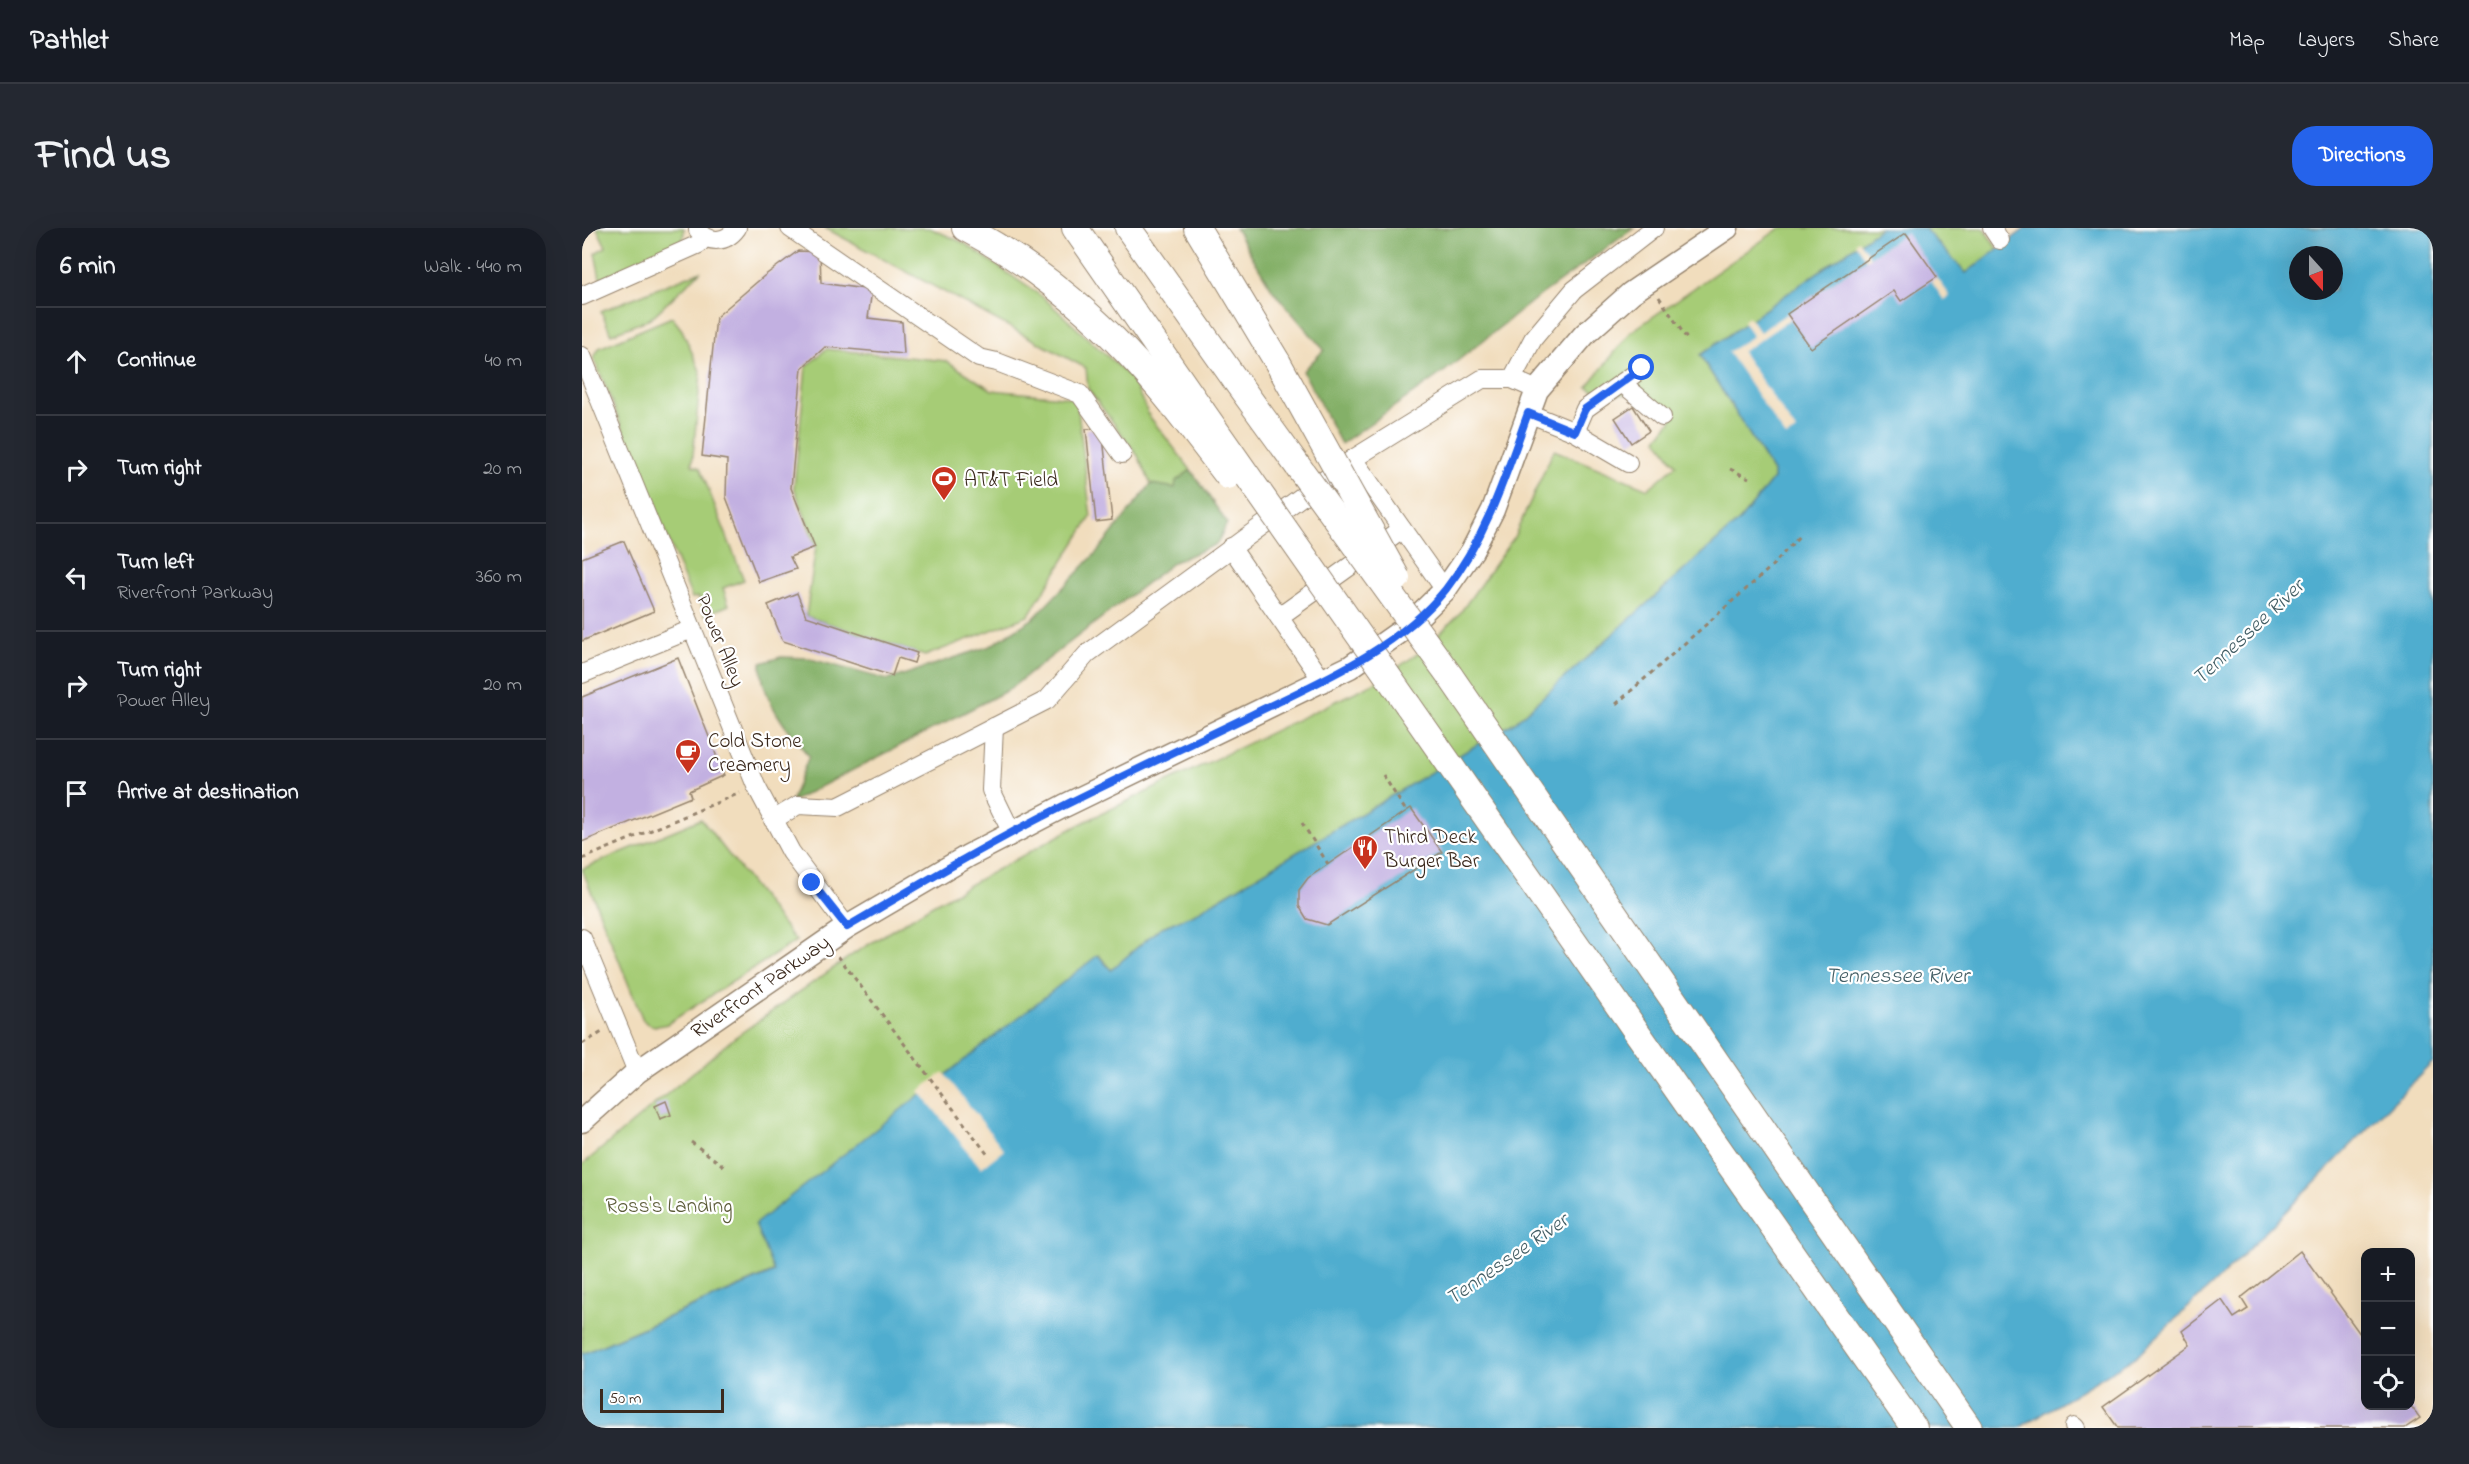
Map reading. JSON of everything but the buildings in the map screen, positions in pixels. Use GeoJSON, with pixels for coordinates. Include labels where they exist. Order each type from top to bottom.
{"type":"FeatureCollection","features":[{"type":"Feature","properties":{"kind":"highway"},"geometry":{"type":"LineString","coordinates":[[965,228],[1044,275],[1084,308],[1156,383],[1195,417]]}},
{"type":"Feature","properties":{"kind":"highway"},"geometry":{"type":"LineString","coordinates":[[1075,228],[1195,417],[1408,705],[1914,1428]]}},
{"type":"Feature","properties":{"kind":"highway"},"geometry":{"type":"LineString","coordinates":[[1128,228],[1450,676],[1969,1428]]}},
{"type":"Feature","properties":{"kind":"highway"},"geometry":{"type":"LineString","coordinates":[[1197,228],[1278,363],[1450,676]]}},
{"type":"Feature","properties":{"kind":"highway"},"geometry":{"type":"LineString","coordinates":[[1811,1280],[1896,1428]]}},
{"type":"Feature","properties":{"kind":"main road","name":"Riverfront Parkway"},"geometry":{"type":"LineString","coordinates":[[582,1121],[637,1072],[847,927],[1012,833],[1350,667],[1407,627],[1445,590],[1472,551],[1493,510],[1537,390],[1585,334],[1631,293],[1727,228]]}},
{"type":"Feature","properties":{"kind":"street"},"geometry":{"type":"LineString","coordinates":[[582,296],[699,244],[701,233],[719,240],[733,234],[737,228]]}},
{"type":"Feature","properties":{"kind":"street"},"geometry":{"type":"LineString","coordinates":[[790,228],[979,358],[998,362],[1080,394],[1122,454]]}},
{"type":"Feature","properties":{"kind":"street"},"geometry":{"type":"LineString","coordinates":[[1512,379],[1533,339],[1575,290],[1654,228]]}},
{"type":"Feature","properties":{"kind":"street","name":"Power Alley"},"geometry":{"type":"LineString","coordinates":[[582,356],[756,786],[773,820],[812,883],[847,927]]}},
{"type":"Feature","properties":{"kind":"street"},"geometry":{"type":"LineString","coordinates":[[1575,432],[1585,409],[1642,368]]}},
{"type":"Feature","properties":{"kind":"street"},"geometry":{"type":"LineString","coordinates":[[773,820],[798,806],[838,807],[1047,700],[1087,654],[1231,547],[1353,459],[1482,379],[1512,379],[1537,390]]}},
{"type":"Feature","properties":{"kind":"street"},"geometry":{"type":"LineString","coordinates":[[1622,383],[1662,417]]}},
{"type":"Feature","properties":{"kind":"street"},"geometry":{"type":"LineString","coordinates":[[1528,413],[1575,432],[1628,463]]}},
{"type":"Feature","properties":{"kind":"street"},"geometry":{"type":"LineString","coordinates":[[1353,459],[1445,590]]}},
{"type":"Feature","properties":{"kind":"street"},"geometry":{"type":"LineString","coordinates":[[1279,616],[1402,529]]}},
{"type":"Feature","properties":{"kind":"street"},"geometry":{"type":"LineString","coordinates":[[1231,547],[1322,680]]}},
{"type":"Feature","properties":{"kind":"street"},"geometry":{"type":"LineString","coordinates":[[582,674],[692,629]]}},
{"type":"Feature","properties":{"kind":"street"},"geometry":{"type":"LineString","coordinates":[[994,727],[991,790],[1012,833]]}},
{"type":"Feature","properties":{"kind":"street"},"geometry":{"type":"LineString","coordinates":[[582,938],[637,1072]]}},
{"type":"Feature","properties":{"kind":"path"},"geometry":{"type":"LineString","coordinates":[[1658,296],[1687,339]]}},
{"type":"Feature","properties":{"kind":"path"},"geometry":{"type":"LineString","coordinates":[[1730,469],[1749,478]]}},
{"type":"Feature","properties":{"kind":"path"},"geometry":{"type":"LineString","coordinates":[[1616,704],[1770,568],[1800,535]]}},
{"type":"Feature","properties":{"kind":"path"},"geometry":{"type":"LineString","coordinates":[[1383,775],[1406,811]]}},
{"type":"Feature","properties":{"kind":"path"},"geometry":{"type":"LineString","coordinates":[[582,859],[756,786]]}},
{"type":"Feature","properties":{"kind":"path"},"geometry":{"type":"LineString","coordinates":[[1302,823],[1328,864]]}},
{"type":"Feature","properties":{"kind":"path"},"geometry":{"type":"LineString","coordinates":[[835,952],[988,1155]]}},
{"type":"Feature","properties":{"kind":"path"},"geometry":{"type":"LineString","coordinates":[[582,1044],[595,1035]]}},
{"type":"Feature","properties":{"kind":"path"},"geometry":{"type":"LineString","coordinates":[[691,1142],[725,1167]]}},
{"type":"Feature","properties":{"kind":"green space"},"geometry":{"type":"Polygon","coordinates":[[[597,228],[684,228],[683,242],[601,283],[595,253],[606,247],[597,228]]]}},
{"type":"Feature","properties":{"kind":"green space"},"geometry":{"type":"Polygon","coordinates":[[[825,228],[930,228],[964,243],[1044,298],[1132,379],[1150,417],[1191,470],[1176,481],[1176,488],[1151,484],[1138,456],[1088,389],[1086,368],[825,228]]]}},
{"type":"Feature","properties":{"kind":"green space"},"geometry":{"type":"Polygon","coordinates":[[[1235,228],[1634,228],[1534,300],[1445,371],[1341,444],[1303,371],[1324,350],[1273,291],[1235,228]]]}},
{"type":"Feature","properties":{"kind":"green space","name":"Ross's Landing"},"geometry":{"type":"Polygon","coordinates":[[[1780,228],[1881,228],[1700,355],[1773,472],[1773,479],[1740,520],[1515,722],[1194,914],[1160,928],[1111,970],[1099,955],[775,1271],[582,1354],[582,1165],[734,1038],[855,953],[931,906],[1080,824],[1378,681],[1423,650],[1460,613],[1514,537],[1554,450],[1648,489],[1676,465],[1657,439],[1672,420],[1639,394],[1605,395],[1587,387],[1631,332],[1780,228]]]}},
{"type":"Feature","properties":{"kind":"green space"},"geometry":{"type":"Polygon","coordinates":[[[1924,228],[1983,228],[1998,249],[1966,273],[1924,228]]]}},
{"type":"Feature","properties":{"kind":"green space"},"geometry":{"type":"Polygon","coordinates":[[[701,271],[650,319],[611,334],[601,311],[701,271]]]}},
{"type":"Feature","properties":{"kind":"green space"},"geometry":{"type":"Polygon","coordinates":[[[672,317],[682,330],[701,373],[692,465],[700,468],[744,580],[723,588],[729,605],[705,615],[699,597],[692,598],[594,358],[599,348],[672,317]]]}},
{"type":"Feature","properties":{"kind":"green space","name":"AT&T Field"},"geometry":{"type":"Polygon","coordinates":[[[826,349],[947,361],[992,390],[1072,398],[1077,402],[1091,517],[1028,616],[925,656],[806,616],[816,546],[794,487],[806,367],[826,349]]]}},
{"type":"Feature","properties":{"kind":"green space"},"geometry":{"type":"Polygon","coordinates":[[[1191,470],[1227,523],[1217,544],[1174,562],[1008,690],[791,802],[809,756],[784,725],[770,701],[762,676],[761,663],[781,657],[807,658],[888,680],[990,646],[1034,618],[1097,552],[1151,484],[1175,488],[1176,481],[1191,470]]]}},
{"type":"Feature","properties":{"kind":"green space"},"geometry":{"type":"Polygon","coordinates":[[[701,819],[796,941],[667,1024],[651,1025],[643,1020],[582,869],[701,819]]]}},
{"type":"Feature","properties":{"kind":"water","name":"Tennessee River"},"geometry":{"type":"Polygon","coordinates":[[[1881,228],[1924,228],[1966,273],[2026,228],[2433,228],[2433,1062],[2224,1274],[2134,1358],[2019,1428],[582,1428],[582,1354],[774,1272],[755,1224],[1098,955],[1111,970],[1160,928],[1194,914],[1515,722],[1740,520],[1773,479],[1773,472],[1700,355],[1881,228]]]}},
{"type":"Feature","properties":{"kind":"pier"},"geometry":{"type":"Polygon","coordinates":[[[1906,233],[1950,296],[1944,300],[1904,242],[1742,352],[1796,431],[1786,437],[1728,352],[1753,336],[1743,321],[1749,317],[1760,332],[1866,260],[1855,243],[1858,240],[1870,257],[1906,233]]]}},
{"type":"Feature","properties":{"kind":"pier"},"geometry":{"type":"Polygon","coordinates":[[[943,1072],[1004,1150],[981,1168],[919,1091],[943,1072]]]}},
{"type":"Feature","properties":{"kind":"place","name":"AT&T Field"},"geometry":{"type":"Point","coordinates":[944,502]}},
{"type":"Feature","properties":{"kind":"place","name":"Cold Stone Creamery"},"geometry":{"type":"Point","coordinates":[688,775]}},
{"type":"Feature","properties":{"kind":"place","name":"Third Deck Burger Bar"},"geometry":{"type":"Point","coordinates":[1365,871]}},
{"type":"Feature","properties":{"kind":"route"},"geometry":{"type":"LineString","coordinates":[[812,883],[847,927],[968,856],[1064,806],[1350,667],[1407,627],[1445,590],[1472,551],[1493,510],[1528,413],[1575,432],[1585,409],[1642,368]]}}]}
